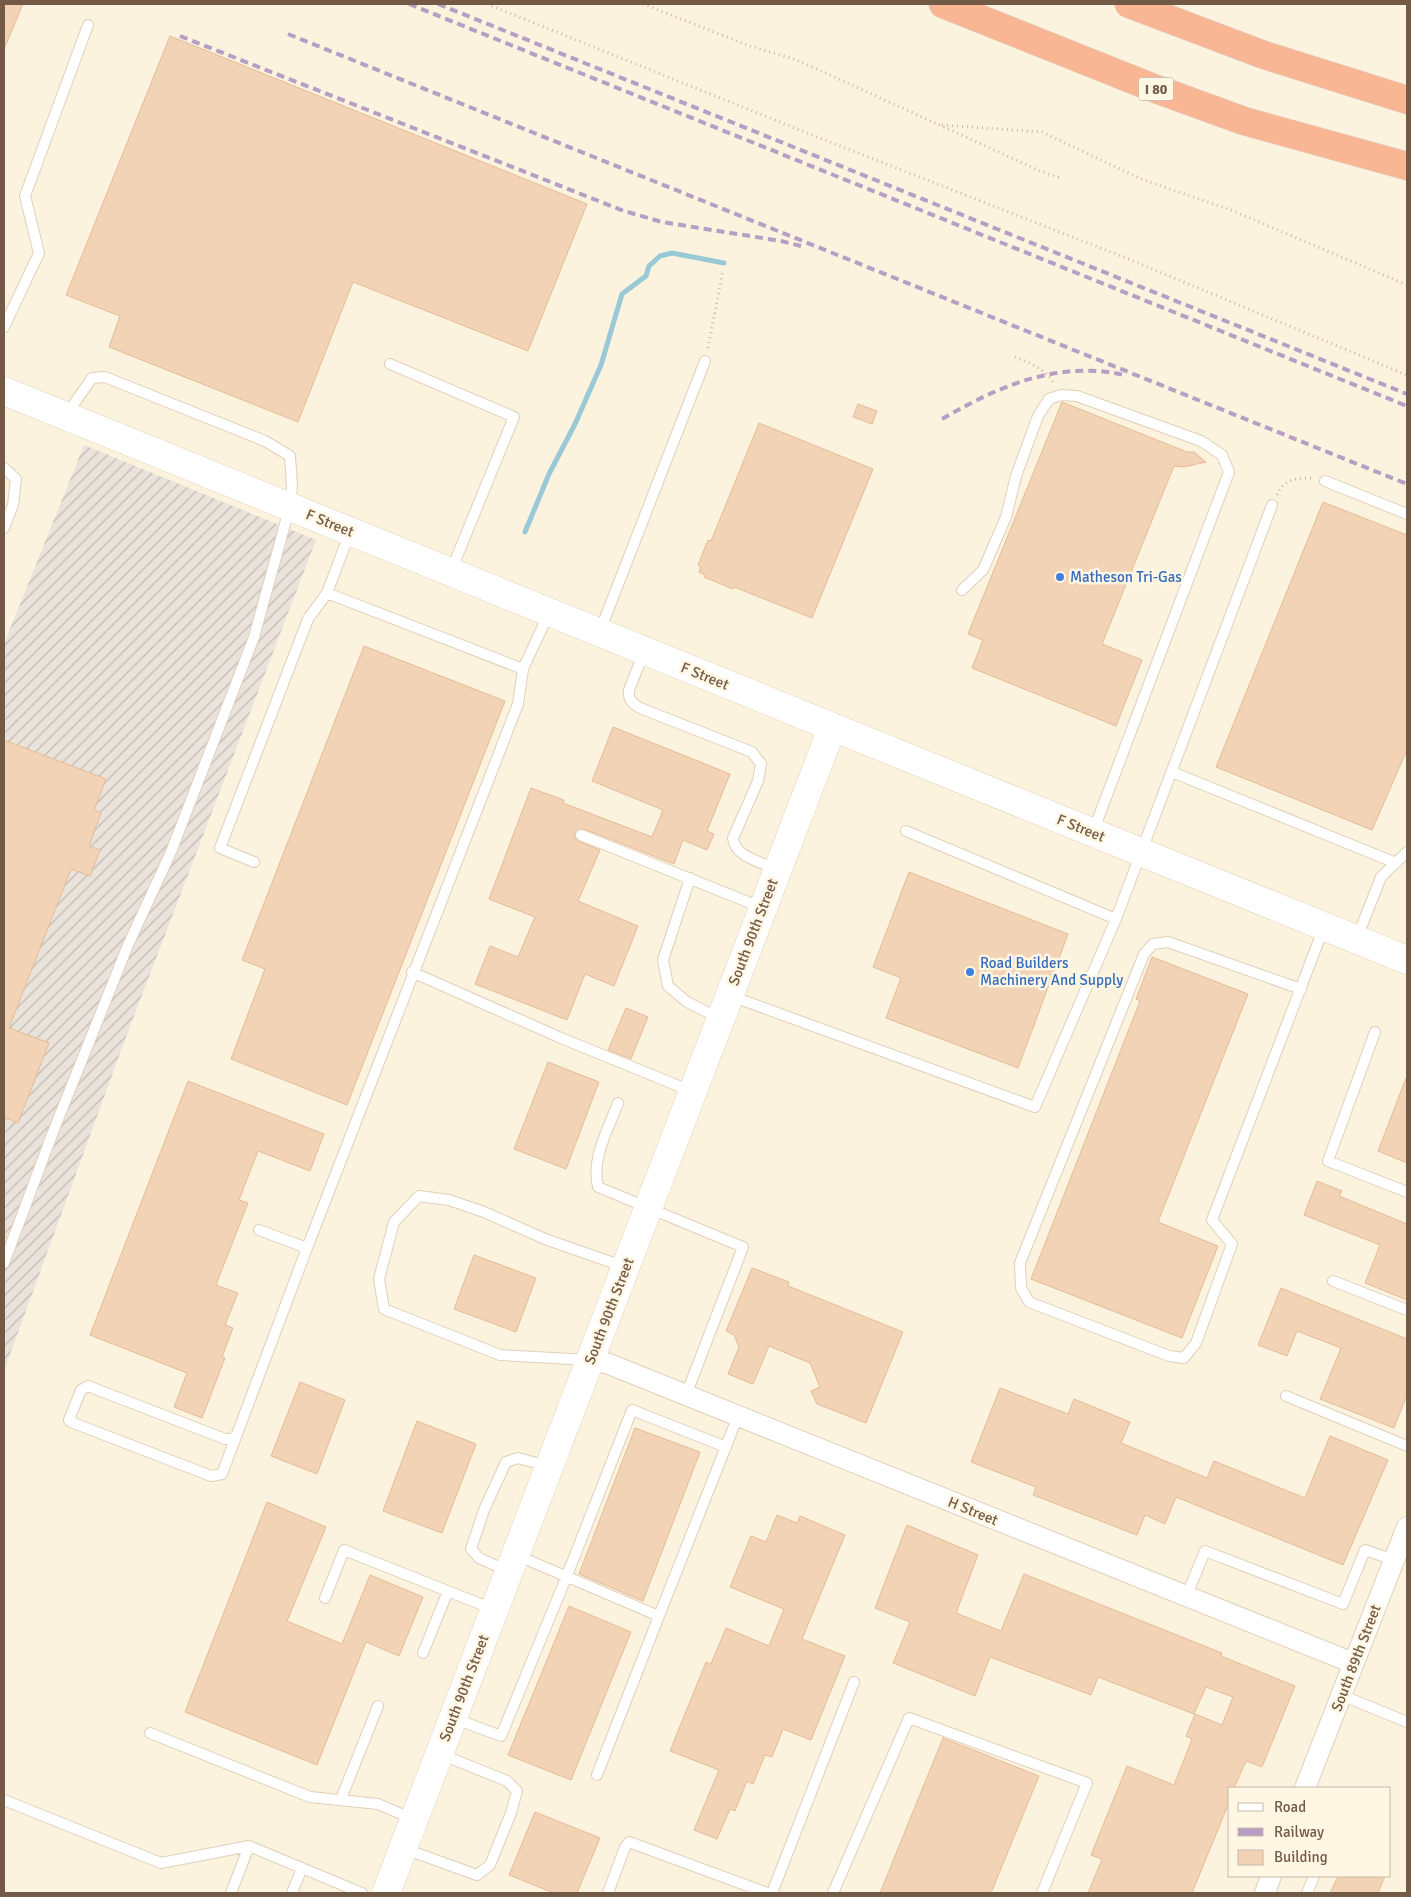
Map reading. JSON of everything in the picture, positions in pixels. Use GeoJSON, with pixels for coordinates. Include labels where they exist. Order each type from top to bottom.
{"type":"FeatureCollection","features":[{"type":"Feature","properties":{"kind":"highway","name":"I 80"},"geometry":{"type":"LineString","coordinates":[[943,4],[1156,89],[1244,121],[1407,166]]}},
{"type":"Feature","properties":{"kind":"highway"},"geometry":{"type":"LineString","coordinates":[[1129,4],[1264,55],[1407,100]]}},
{"type":"Feature","properties":{"kind":"street","name":"F Street"},"geometry":{"type":"LineString","coordinates":[[4,391],[1407,960]]}},
{"type":"Feature","properties":{"kind":"street","name":"South 90th Street"},"geometry":{"type":"LineString","coordinates":[[386,1893],[832,728]]}},
{"type":"Feature","properties":{"kind":"street","name":"H Street"},"geometry":{"type":"LineString","coordinates":[[591,1360],[609,1364],[1353,1664]]}},
{"type":"Feature","properties":{"kind":"street","name":"South 89th Street"},"geometry":{"type":"LineString","coordinates":[[1305,1787],[1403,1543]]}},
{"type":"Feature","properties":{"kind":"street"},"geometry":{"type":"LineString","coordinates":[[1265,1893],[1271,1877]]}},
{"type":"Feature","properties":{"kind":"lane"},"geometry":{"type":"LineString","coordinates":[[4,327],[39,253],[25,196],[88,26]]}},
{"type":"Feature","properties":{"kind":"lane"},"geometry":{"type":"LineString","coordinates":[[600,632],[705,361]]}},
{"type":"Feature","properties":{"kind":"lane"},"geometry":{"type":"LineString","coordinates":[[390,364],[514,417],[451,572]]}},
{"type":"Feature","properties":{"kind":"lane"},"geometry":{"type":"LineString","coordinates":[[4,1263],[60,1115],[128,945],[170,852],[250,646],[290,506],[292,487],[290,456],[265,440],[105,376],[92,378],[66,415]]}},
{"type":"Feature","properties":{"kind":"lane"},"geometry":{"type":"LineString","coordinates":[[962,590],[983,570],[1006,517],[1016,476],[1038,416],[1049,399],[1061,395],[1077,396],[1201,440],[1222,455],[1229,472],[1092,833]]}},
{"type":"Feature","properties":{"kind":"lane"},"geometry":{"type":"LineString","coordinates":[[4,468],[16,479],[13,505],[4,528]]}},
{"type":"Feature","properties":{"kind":"lane"},"geometry":{"type":"LineString","coordinates":[[1325,481],[1407,514]]}},
{"type":"Feature","properties":{"kind":"lane"},"geometry":{"type":"LineString","coordinates":[[690,878],[663,960],[668,986],[687,1002],[724,1007],[1035,1107],[1116,919],[1272,505]]}},
{"type":"Feature","properties":{"kind":"lane"},"geometry":{"type":"LineString","coordinates":[[254,862],[220,848],[308,618],[327,593],[350,531]]}},
{"type":"Feature","properties":{"kind":"lane"},"geometry":{"type":"LineString","coordinates":[[327,593],[523,669]]}},
{"type":"Feature","properties":{"kind":"lane"},"geometry":{"type":"LineString","coordinates":[[236,1436],[232,1439],[225,1439],[88,1386],[82,1390],[69,1420],[211,1476],[222,1474],[412,972],[518,704],[523,669],[549,612]]}},
{"type":"Feature","properties":{"kind":"lane"},"geometry":{"type":"LineString","coordinates":[[644,651],[629,690],[628,697],[631,702],[640,708],[730,742],[752,752],[757,757],[761,764],[758,781],[733,838],[734,845],[741,854],[778,869]]}},
{"type":"Feature","properties":{"kind":"lane"},"geometry":{"type":"LineString","coordinates":[[1172,772],[1396,863]]}},
{"type":"Feature","properties":{"kind":"lane"},"geometry":{"type":"LineString","coordinates":[[906,831],[1116,919]]}},
{"type":"Feature","properties":{"kind":"lane"},"geometry":{"type":"LineString","coordinates":[[581,835],[762,908]]}},
{"type":"Feature","properties":{"kind":"lane"},"geometry":{"type":"LineString","coordinates":[[1356,939],[1381,877],[1407,852]]}},
{"type":"Feature","properties":{"kind":"lane"},"geometry":{"type":"LineString","coordinates":[[1301,989],[1168,942],[1154,944],[1144,954],[1020,1263],[1021,1288],[1029,1302],[1169,1356],[1184,1358],[1196,1342],[1232,1244],[1212,1220],[1301,989],[1325,926]]}},
{"type":"Feature","properties":{"kind":"lane"},"geometry":{"type":"LineString","coordinates":[[412,972],[561,1038],[692,1091]]}},
{"type":"Feature","properties":{"kind":"lane"},"geometry":{"type":"LineString","coordinates":[[1375,1032],[1328,1161],[1407,1192]]}},
{"type":"Feature","properties":{"kind":"lane"},"geometry":{"type":"LineString","coordinates":[[618,1103],[596,1162],[594,1173],[598,1186],[744,1247],[686,1396]]}},
{"type":"Feature","properties":{"kind":"lane"},"geometry":{"type":"LineString","coordinates":[[591,1360],[500,1354],[384,1309],[379,1279],[394,1222],[418,1196],[449,1200],[484,1212],[545,1239],[626,1268]]}},
{"type":"Feature","properties":{"kind":"lane"},"geometry":{"type":"LineString","coordinates":[[259,1230],[307,1248]]}},
{"type":"Feature","properties":{"kind":"lane"},"geometry":{"type":"LineString","coordinates":[[1333,1281],[1407,1310]]}},
{"type":"Feature","properties":{"kind":"lane"},"geometry":{"type":"LineString","coordinates":[[1286,1396],[1407,1446]]}},
{"type":"Feature","properties":{"kind":"lane"},"geometry":{"type":"LineString","coordinates":[[452,1718],[501,1736],[632,1410],[726,1447]]}},
{"type":"Feature","properties":{"kind":"lane"},"geometry":{"type":"LineString","coordinates":[[597,1775],[738,1416]]}},
{"type":"Feature","properties":{"kind":"lane"},"geometry":{"type":"LineString","coordinates":[[549,1467],[518,1458],[506,1462],[484,1510],[471,1549],[479,1558],[512,1563],[566,1578],[659,1616]]}},
{"type":"Feature","properties":{"kind":"lane"},"geometry":{"type":"LineString","coordinates":[[1186,1597],[1205,1551],[1343,1604],[1365,1550],[1403,1543]]}},
{"type":"Feature","properties":{"kind":"lane"},"geometry":{"type":"LineString","coordinates":[[325,1598],[344,1550],[494,1609]]}},
{"type":"Feature","properties":{"kind":"lane"},"geometry":{"type":"LineString","coordinates":[[423,1653],[448,1591]]}},
{"type":"Feature","properties":{"kind":"lane"},"geometry":{"type":"LineString","coordinates":[[772,1893],[854,1682]]}},
{"type":"Feature","properties":{"kind":"lane"},"geometry":{"type":"LineString","coordinates":[[1341,1695],[1407,1722]]}},
{"type":"Feature","properties":{"kind":"lane"},"geometry":{"type":"LineString","coordinates":[[341,1799],[378,1706]]}},
{"type":"Feature","properties":{"kind":"lane"},"geometry":{"type":"LineString","coordinates":[[833,1893],[908,1718],[1086,1783],[1042,1893]]}},
{"type":"Feature","properties":{"kind":"lane"},"geometry":{"type":"LineString","coordinates":[[150,1733],[310,1797],[378,1804],[414,1819]]}},
{"type":"Feature","properties":{"kind":"lane"},"geometry":{"type":"LineString","coordinates":[[404,1848],[477,1875],[490,1865],[511,1813],[517,1791],[507,1781],[439,1754]]}},
{"type":"Feature","properties":{"kind":"lane"},"geometry":{"type":"LineString","coordinates":[[4,1800],[161,1864],[249,1846],[362,1893]]}},
{"type":"Feature","properties":{"kind":"lane"},"geometry":{"type":"LineString","coordinates":[[608,1893],[625,1847],[629,1842],[767,1893]]}},
{"type":"Feature","properties":{"kind":"lane"},"geometry":{"type":"LineString","coordinates":[[231,1893],[249,1846]]}},
{"type":"Feature","properties":{"kind":"lane"},"geometry":{"type":"LineString","coordinates":[[292,1893],[302,1868]]}},
{"type":"Feature","properties":{"kind":"lane"},"geometry":{"type":"LineString","coordinates":[[1307,1893],[1314,1877]]}},
{"type":"Feature","properties":{"kind":"path"},"geometry":{"type":"LineString","coordinates":[[487,4],[806,133],[1126,258],[1407,375]]}},
{"type":"Feature","properties":{"kind":"path"},"geometry":{"type":"LineString","coordinates":[[643,4],[747,45],[797,60],[1038,170],[1060,178]]}},
{"type":"Feature","properties":{"kind":"path"},"geometry":{"type":"LineString","coordinates":[[942,125],[1042,132],[1141,178],[1231,210],[1407,285]]}},
{"type":"Feature","properties":{"kind":"path"},"geometry":{"type":"LineString","coordinates":[[705,361],[723,270]]}},
{"type":"Feature","properties":{"kind":"path"},"geometry":{"type":"LineString","coordinates":[[1015,357],[1034,364],[1050,377],[1061,395]]}},
{"type":"Feature","properties":{"kind":"path"},"geometry":{"type":"LineString","coordinates":[[1272,505],[1281,485],[1295,478],[1325,481]]}},
{"type":"Feature","properties":{"kind":"shaded area"},"geometry":{"type":"Polygon","coordinates":[[[84,445],[316,540],[126,1037],[4,1371],[4,644],[84,445]]]}},
{"type":"Feature","properties":{"kind":"building"},"geometry":{"type":"Polygon","coordinates":[[[4,4],[23,4],[4,49],[4,4]]]}},
{"type":"Feature","properties":{"kind":"building"},"geometry":{"type":"Polygon","coordinates":[[[170,36],[587,204],[528,351],[353,282],[298,422],[109,347],[120,316],[66,295],[170,36]]]}},
{"type":"Feature","properties":{"kind":"building","name":"Matheson Tri-Gas"},"geometry":{"type":"Polygon","coordinates":[[[1062,402],[1187,452],[1194,452],[1206,462],[1184,467],[1174,466],[1102,644],[1142,660],[1116,726],[972,668],[983,640],[968,634],[1062,402]]]}},
{"type":"Feature","properties":{"kind":"building"},"geometry":{"type":"Polygon","coordinates":[[[858,404],[877,411],[872,424],[853,417],[858,404]]]}},
{"type":"Feature","properties":{"kind":"building"},"geometry":{"type":"Polygon","coordinates":[[[759,423],[873,469],[812,618],[734,587],[733,589],[704,577],[705,575],[699,572],[701,567],[698,565],[708,540],[711,541],[759,423]]]}},
{"type":"Feature","properties":{"kind":"building"},"geometry":{"type":"Polygon","coordinates":[[[1323,502],[1407,535],[1407,750],[1372,830],[1216,767],[1323,502]]]}},
{"type":"Feature","properties":{"kind":"building"},"geometry":{"type":"Polygon","coordinates":[[[364,646],[505,701],[347,1105],[231,1059],[265,969],[242,960],[364,646]]]}},
{"type":"Feature","properties":{"kind":"building"},"geometry":{"type":"Polygon","coordinates":[[[613,727],[730,774],[707,831],[714,834],[707,850],[683,840],[674,864],[584,829],[575,832],[574,836],[578,841],[600,850],[578,901],[638,926],[614,986],[585,974],[567,1020],[475,984],[490,946],[518,957],[535,917],[489,899],[531,788],[564,800],[563,803],[652,837],[663,810],[592,781],[613,727]]]}},
{"type":"Feature","properties":{"kind":"building"},"geometry":{"type":"Polygon","coordinates":[[[4,740],[106,779],[94,810],[101,813],[89,846],[100,850],[90,876],[71,869],[9,1028],[49,1043],[18,1123],[4,1117],[4,740]]]}},
{"type":"Feature","properties":{"kind":"building","name":"Road Builders Machinery And Supply"},"geometry":{"type":"Polygon","coordinates":[[[909,872],[1068,934],[1018,1068],[886,1018],[901,978],[873,967],[909,872]]]}},
{"type":"Feature","properties":{"kind":"building"},"geometry":{"type":"Polygon","coordinates":[[[1152,957],[1248,994],[1158,1222],[1218,1246],[1182,1338],[1031,1279],[1140,1001],[1136,999],[1152,957]]]}},
{"type":"Feature","properties":{"kind":"building"},"geometry":{"type":"Polygon","coordinates":[[[626,1008],[648,1017],[631,1059],[608,1050],[626,1008]]]}},
{"type":"Feature","properties":{"kind":"building"},"geometry":{"type":"Polygon","coordinates":[[[548,1062],[599,1082],[566,1169],[514,1149],[548,1062]]]}},
{"type":"Feature","properties":{"kind":"building"},"geometry":{"type":"Polygon","coordinates":[[[1407,1078],[1407,1163],[1378,1151],[1407,1078]]]}},
{"type":"Feature","properties":{"kind":"building"},"geometry":{"type":"Polygon","coordinates":[[[188,1081],[324,1134],[310,1171],[258,1151],[239,1200],[248,1203],[216,1285],[238,1293],[225,1325],[233,1328],[222,1357],[225,1358],[202,1418],[174,1407],[187,1373],[90,1335],[188,1081]]]}},
{"type":"Feature","properties":{"kind":"building"},"geometry":{"type":"Polygon","coordinates":[[[1317,1181],[1342,1191],[1339,1196],[1407,1224],[1407,1300],[1365,1283],[1380,1245],[1304,1215],[1317,1181]]]}},
{"type":"Feature","properties":{"kind":"building"},"geometry":{"type":"Polygon","coordinates":[[[474,1255],[536,1278],[516,1332],[454,1309],[474,1255]]]}},
{"type":"Feature","properties":{"kind":"building"},"geometry":{"type":"Polygon","coordinates":[[[752,1268],[789,1282],[788,1286],[903,1332],[866,1423],[817,1404],[811,1391],[820,1387],[810,1363],[769,1346],[753,1384],[728,1374],[739,1347],[734,1335],[726,1331],[752,1268]]]}},
{"type":"Feature","properties":{"kind":"building"},"geometry":{"type":"Polygon","coordinates":[[[1281,1288],[1407,1339],[1407,1395],[1394,1428],[1320,1399],[1341,1348],[1297,1331],[1287,1356],[1258,1345],[1281,1288]]]}},
{"type":"Feature","properties":{"kind":"building"},"geometry":{"type":"Polygon","coordinates":[[[300,1382],[345,1400],[317,1474],[271,1456],[300,1382]]]}},
{"type":"Feature","properties":{"kind":"building"},"geometry":{"type":"Polygon","coordinates":[[[1000,1388],[1068,1414],[1074,1399],[1130,1422],[1121,1443],[1207,1478],[1214,1461],[1305,1498],[1330,1436],[1388,1460],[1343,1565],[1176,1497],[1165,1524],[1145,1515],[1137,1535],[1033,1495],[1036,1487],[971,1462],[1000,1388]]]}},
{"type":"Feature","properties":{"kind":"building"},"geometry":{"type":"Polygon","coordinates":[[[417,1421],[476,1444],[442,1533],[383,1511],[417,1421]]]}},
{"type":"Feature","properties":{"kind":"building"},"geometry":{"type":"Polygon","coordinates":[[[635,1428],[700,1452],[643,1601],[579,1574],[635,1428]]]}},
{"type":"Feature","properties":{"kind":"building"},"geometry":{"type":"Polygon","coordinates":[[[267,1502],[326,1527],[287,1621],[342,1644],[370,1575],[423,1597],[399,1656],[366,1642],[317,1765],[185,1712],[267,1502]]]}},
{"type":"Feature","properties":{"kind":"building"},"geometry":{"type":"Polygon","coordinates":[[[777,1515],[797,1523],[800,1516],[845,1535],[802,1639],[845,1656],[811,1740],[783,1729],[772,1757],[765,1755],[753,1784],[747,1781],[735,1811],[730,1809],[717,1839],[694,1830],[719,1770],[670,1751],[706,1662],[711,1664],[726,1628],[769,1646],[784,1609],[730,1587],[751,1536],[766,1542],[777,1515]]]}},
{"type":"Feature","properties":{"kind":"building"},"geometry":{"type":"Polygon","coordinates":[[[907,1525],[978,1555],[956,1613],[1001,1631],[1024,1574],[1222,1653],[1221,1656],[1295,1686],[1262,1767],[1246,1761],[1234,1787],[1228,1787],[1228,1805],[1192,1893],[1088,1893],[1102,1859],[1091,1855],[1127,1766],[1174,1785],[1192,1739],[1186,1736],[1195,1714],[1222,1725],[1233,1697],[1206,1687],[1194,1714],[1098,1677],[1091,1695],[990,1657],[975,1696],[893,1663],[910,1622],[875,1608],[907,1525]]]}},
{"type":"Feature","properties":{"kind":"building"},"geometry":{"type":"Polygon","coordinates":[[[569,1606],[631,1632],[571,1780],[508,1755],[569,1606]]]}},
{"type":"Feature","properties":{"kind":"building"},"geometry":{"type":"Polygon","coordinates":[[[943,1738],[1039,1776],[991,1893],[880,1893],[943,1738]]]}},
{"type":"Feature","properties":{"kind":"building"},"geometry":{"type":"Polygon","coordinates":[[[535,1812],[600,1838],[577,1893],[554,1893],[509,1875],[535,1812]]]}},
{"type":"Feature","properties":{"kind":"building"},"geometry":{"type":"Polygon","coordinates":[[[1338,1877],[1385,1877],[1378,1893],[1330,1893],[1338,1877]]]}},
{"type":"Feature","properties":{"kind":"waterway"},"geometry":{"type":"LineString","coordinates":[[525,532],[549,474],[575,424],[601,365],[622,294],[646,276],[649,266],[660,256],[672,253],[724,263]]}},
{"type":"Feature","properties":{"kind":"railway"},"geometry":{"type":"LineString","coordinates":[[409,4],[1407,406]]}},
{"type":"Feature","properties":{"kind":"railway"},"geometry":{"type":"LineString","coordinates":[[438,4],[1407,394]]}},
{"type":"Feature","properties":{"kind":"railway"},"geometry":{"type":"LineString","coordinates":[[288,34],[1407,484]]}},
{"type":"Feature","properties":{"kind":"railway"},"geometry":{"type":"LineString","coordinates":[[180,36],[624,211],[662,222],[781,241],[801,246]]}},
{"type":"Feature","properties":{"kind":"railway"},"geometry":{"type":"LineString","coordinates":[[942,419],[985,396],[1030,379],[1076,371],[1100,371],[1125,375]]}},
{"type":"Feature","properties":{"kind":"place","name":"Matheson Tri-Gas"},"geometry":{"type":"Point","coordinates":[1060,577]}},
{"type":"Feature","properties":{"kind":"place","name":"Road Builders Machinery And Supply"},"geometry":{"type":"Point","coordinates":[970,972]}}]}
